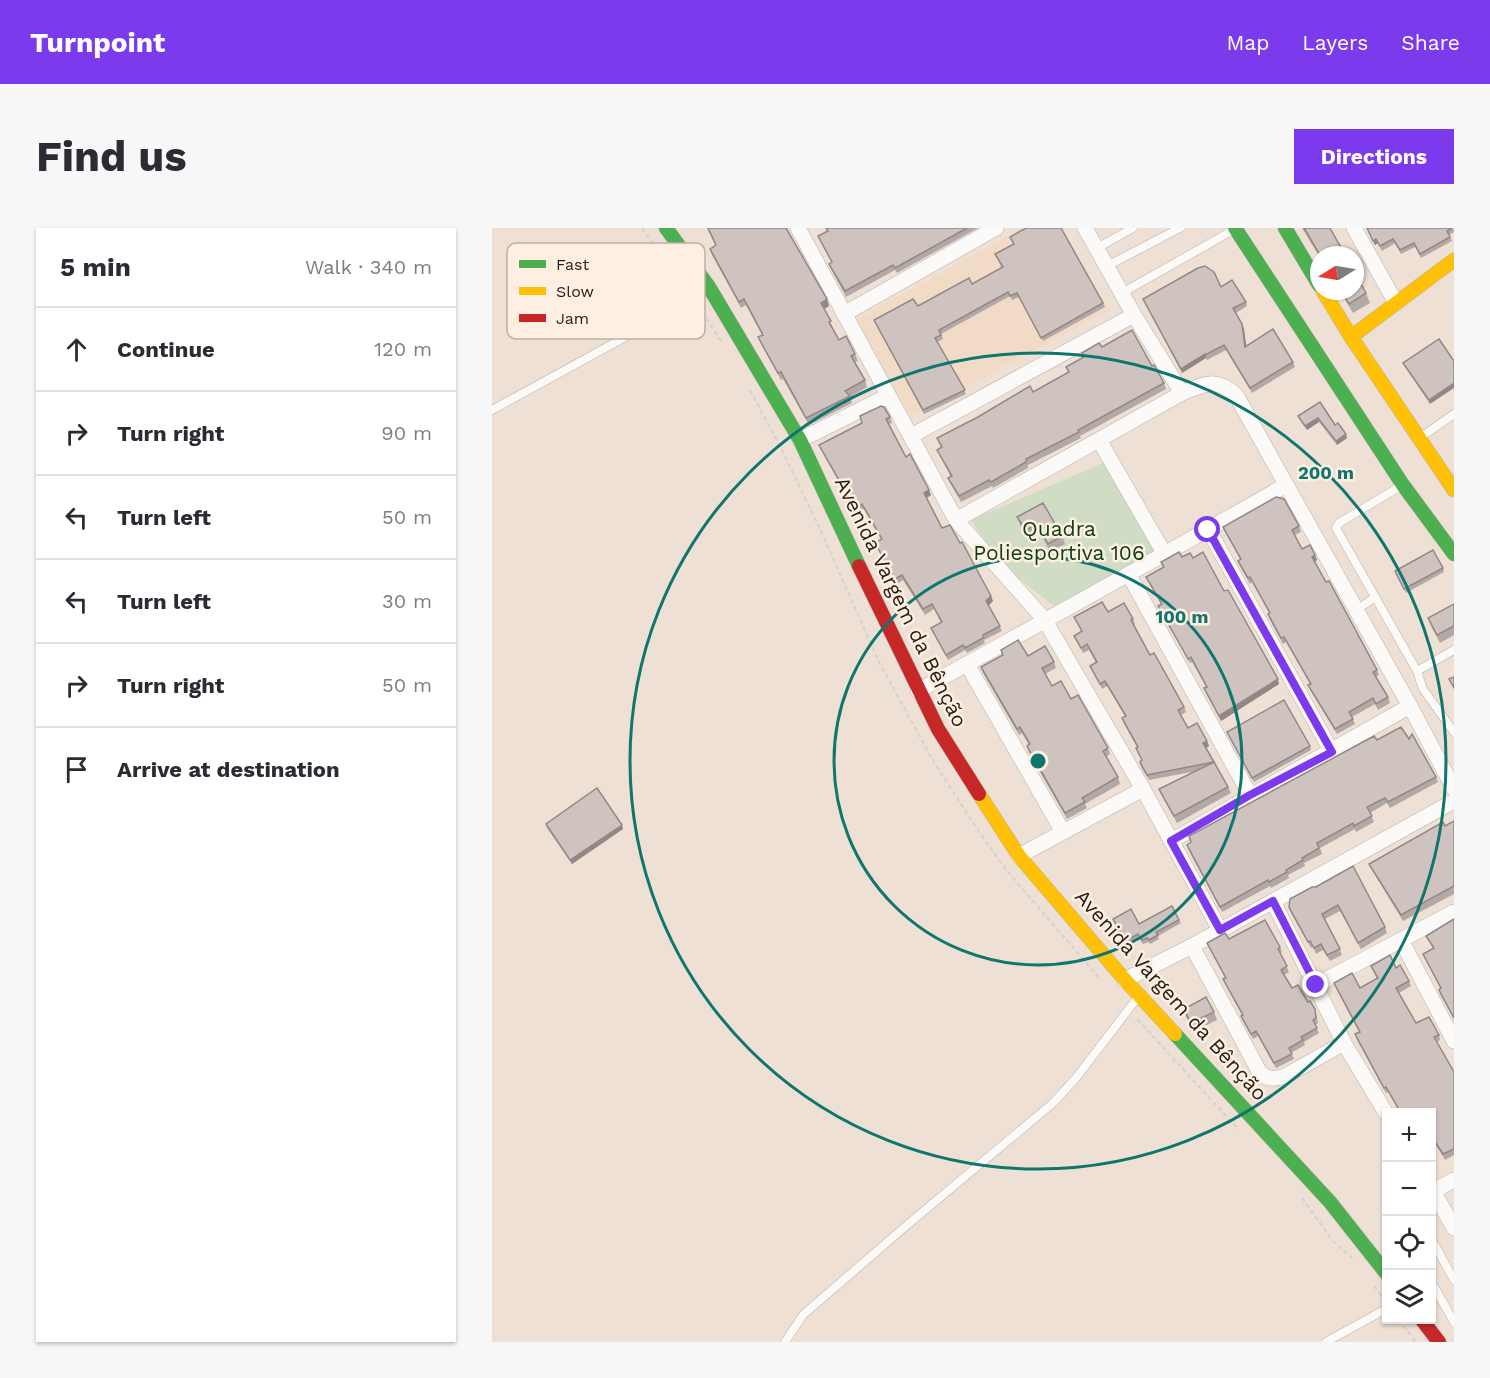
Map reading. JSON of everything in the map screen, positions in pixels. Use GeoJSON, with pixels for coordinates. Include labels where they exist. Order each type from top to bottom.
{"type":"FeatureCollection","features":[{"type":"Feature","properties":{"kind":"street","name":"Avenida Vargem da Bênção"},"geometry":{"type":"LineString","coordinates":[[666,228],[677,243]]}},
{"type":"Feature","properties":{"kind":"street"},"geometry":{"type":"LineString","coordinates":[[843,314],[996,228]]}},
{"type":"Feature","properties":{"kind":"street"},"geometry":{"type":"LineString","coordinates":[[1085,228],[1134,315],[1182,393]]}},
{"type":"Feature","properties":{"kind":"street"},"geometry":{"type":"LineString","coordinates":[[1235,228],[1403,485],[1454,555]]}},
{"type":"Feature","properties":{"kind":"street"},"geometry":{"type":"LineString","coordinates":[[1285,228],[1310,270]]}},
{"type":"Feature","properties":{"kind":"street"},"geometry":{"type":"LineString","coordinates":[[1354,228],[1396,303]]}},
{"type":"Feature","properties":{"kind":"street"},"geometry":{"type":"LineString","coordinates":[[802,230],[843,314],[956,520],[1044,619],[1143,789],[1220,930]]}},
{"type":"Feature","properties":{"kind":"street"},"geometry":{"type":"LineString","coordinates":[[1351,338],[1454,260]]}},
{"type":"Feature","properties":{"kind":"street","name":"Avenida Vargem da Bênção"},"geometry":{"type":"LineString","coordinates":[[705,281],[800,440],[938,729],[1019,856],[1125,980],[1330,1202],[1384,1270]]}},
{"type":"Feature","properties":{"kind":"street"},"geometry":{"type":"LineString","coordinates":[[1328,300],[1351,338],[1454,490]]}},
{"type":"Feature","properties":{"kind":"street"},"geometry":{"type":"LineString","coordinates":[[911,436],[1134,315]]}},
{"type":"Feature","properties":{"kind":"street"},"geometry":{"type":"LineString","coordinates":[[956,520],[1182,393],[1204,384],[1216,383],[1226,387],[1236,395],[1454,789]]}},
{"type":"Feature","properties":{"kind":"street"},"geometry":{"type":"LineString","coordinates":[[800,440],[888,396]]}},
{"type":"Feature","properties":{"kind":"street"},"geometry":{"type":"LineString","coordinates":[[1099,440],[1164,553]]}},
{"type":"Feature","properties":{"kind":"street"},"geometry":{"type":"LineString","coordinates":[[918,691],[1044,619],[1129,575],[1286,485]]}},
{"type":"Feature","properties":{"kind":"street"},"geometry":{"type":"LineString","coordinates":[[1208,530],[1332,752]]}},
{"type":"Feature","properties":{"kind":"street"},"geometry":{"type":"LineString","coordinates":[[1129,575],[1250,795]]}},
{"type":"Feature","properties":{"kind":"street"},"geometry":{"type":"LineString","coordinates":[[967,664],[1063,832]]}},
{"type":"Feature","properties":{"kind":"street"},"geometry":{"type":"LineString","coordinates":[[1171,841],[1410,706]]}},
{"type":"Feature","properties":{"kind":"street"},"geometry":{"type":"LineString","coordinates":[[1019,856],[1143,789]]}},
{"type":"Feature","properties":{"kind":"street"},"geometry":{"type":"LineString","coordinates":[[1125,980],[1192,946],[1454,801]]}},
{"type":"Feature","properties":{"kind":"street"},"geometry":{"type":"LineString","coordinates":[[1273,901],[1344,1043],[1383,1108]]}},
{"type":"Feature","properties":{"kind":"street"},"geometry":{"type":"LineString","coordinates":[[1316,985],[1454,912]]}},
{"type":"Feature","properties":{"kind":"street"},"geometry":{"type":"LineString","coordinates":[[1401,940],[1454,1041]]}},
{"type":"Feature","properties":{"kind":"street"},"geometry":{"type":"LineString","coordinates":[[1192,946],[1260,1073],[1266,1077],[1286,1076],[1344,1043]]}},
{"type":"Feature","properties":{"kind":"street"},"geometry":{"type":"LineString","coordinates":[[1436,1189],[1454,1180]]}},
{"type":"Feature","properties":{"kind":"street"},"geometry":{"type":"LineString","coordinates":[[1436,1198],[1454,1228]]}},
{"type":"Feature","properties":{"kind":"street"},"geometry":{"type":"LineString","coordinates":[[1425,1324],[1439,1342]]}},
{"type":"Feature","properties":{"kind":"lane"},"geometry":{"type":"LineString","coordinates":[[1097,248],[1133,228]]}},
{"type":"Feature","properties":{"kind":"lane"},"geometry":{"type":"LineString","coordinates":[[1107,266],[1180,228]]}},
{"type":"Feature","properties":{"kind":"lane"},"geometry":{"type":"LineString","coordinates":[[1122,292],[1235,228]]}},
{"type":"Feature","properties":{"kind":"lane"},"geometry":{"type":"LineString","coordinates":[[705,289],[709,286]]}},
{"type":"Feature","properties":{"kind":"lane"},"geometry":{"type":"LineString","coordinates":[[492,410],[622,339]]}},
{"type":"Feature","properties":{"kind":"lane"},"geometry":{"type":"LineString","coordinates":[[1419,439],[1454,414]]}},
{"type":"Feature","properties":{"kind":"lane"},"geometry":{"type":"LineString","coordinates":[[1403,485],[1339,523],[1336,528],[1374,598],[1418,671],[1423,689],[1454,732]]}},
{"type":"Feature","properties":{"kind":"lane"},"geometry":{"type":"LineString","coordinates":[[1356,610],[1374,598]]}},
{"type":"Feature","properties":{"kind":"lane"},"geometry":{"type":"LineString","coordinates":[[1418,671],[1454,650]]}},
{"type":"Feature","properties":{"kind":"lane"},"geometry":{"type":"LineString","coordinates":[[785,1342],[803,1315],[1058,1099],[1139,995]]}},
{"type":"Feature","properties":{"kind":"lane"},"geometry":{"type":"LineString","coordinates":[[1436,1249],[1454,1280]]}},
{"type":"Feature","properties":{"kind":"lane"},"geometry":{"type":"LineString","coordinates":[[1436,1291],[1454,1322]]}},
{"type":"Feature","properties":{"kind":"lane"},"geometry":{"type":"LineString","coordinates":[[1326,1342],[1382,1311]]}},
{"type":"Feature","properties":{"kind":"path"},"geometry":{"type":"LineString","coordinates":[[1402,1324],[1416,1342]]}},
{"type":"Feature","properties":{"kind":"shaded area"},"geometry":{"type":"Polygon","coordinates":[[[1022,228],[1061,228],[1109,310],[911,417],[856,320],[1022,228]]]}},
{"type":"Feature","properties":{"kind":"green space","name":"Quadra Poliesportiva 106"},"geometry":{"type":"Polygon","coordinates":[[[1105,462],[1156,551],[1054,606],[1000,564],[971,520],[1105,462]]]}},
{"type":"Feature","properties":{"kind":"building"},"geometry":{"type":"Polygon","coordinates":[[[708,228],[786,228],[827,299],[821,303],[831,321],[829,322],[839,340],[846,336],[855,354],[851,356],[865,380],[845,391],[850,396],[806,418],[781,372],[778,373],[758,337],[763,335],[744,299],[739,302],[710,249],[716,245],[708,228]]]}},
{"type":"Feature","properties":{"kind":"building"},"geometry":{"type":"Polygon","coordinates":[[[826,228],[967,228],[895,268],[893,265],[845,291],[829,264],[832,262],[818,236],[828,231],[826,228]]]}},
{"type":"Feature","properties":{"kind":"building"},"geometry":{"type":"Polygon","coordinates":[[[1026,228],[1061,228],[1103,303],[1041,338],[1017,293],[1010,296],[1008,292],[939,330],[941,335],[935,338],[965,390],[923,410],[874,320],[913,299],[918,306],[969,278],[972,284],[1003,267],[995,254],[1014,244],[1010,237],[1026,228]]]}},
{"type":"Feature","properties":{"kind":"building"},"geometry":{"type":"Polygon","coordinates":[[[1304,228],[1330,228],[1340,246],[1315,246],[1304,228]]]}},
{"type":"Feature","properties":{"kind":"building"},"geometry":{"type":"Polygon","coordinates":[[[1367,228],[1452,228],[1447,231],[1450,237],[1420,254],[1414,243],[1400,250],[1393,239],[1380,246],[1376,239],[1373,241],[1367,228]]]}},
{"type":"Feature","properties":{"kind":"building"},"geometry":{"type":"Polygon","coordinates":[[[1205,266],[1214,272],[1221,287],[1232,280],[1246,302],[1233,308],[1242,324],[1245,347],[1273,329],[1293,362],[1250,388],[1224,345],[1181,369],[1143,299],[1205,266]]]}},
{"type":"Feature","properties":{"kind":"building"},"geometry":{"type":"Polygon","coordinates":[[[1132,330],[1164,383],[1078,430],[1079,432],[1026,459],[1026,462],[991,482],[989,480],[959,496],[948,478],[952,476],[937,450],[942,447],[937,438],[1030,386],[1033,392],[1069,372],[1066,367],[1084,357],[1082,353],[1099,343],[1102,347],[1132,330]]]}},
{"type":"Feature","properties":{"kind":"building"},"geometry":{"type":"Polygon","coordinates":[[[1439,339],[1454,361],[1454,383],[1429,400],[1403,363],[1439,339]]]}},
{"type":"Feature","properties":{"kind":"building"},"geometry":{"type":"Polygon","coordinates":[[[1320,402],[1335,425],[1338,423],[1346,434],[1336,441],[1318,418],[1305,426],[1298,416],[1320,402]]]}},
{"type":"Feature","properties":{"kind":"building"},"geometry":{"type":"Polygon","coordinates":[[[881,406],[890,417],[886,419],[906,457],[910,454],[929,490],[924,493],[942,528],[950,525],[960,543],[962,542],[991,596],[986,601],[1000,626],[965,648],[963,645],[946,655],[931,628],[942,622],[932,604],[923,609],[902,575],[895,579],[875,543],[882,539],[862,504],[855,508],[819,445],[862,423],[860,416],[881,406]]]}},
{"type":"Feature","properties":{"kind":"building"},"geometry":{"type":"Polygon","coordinates":[[[1276,497],[1284,499],[1299,526],[1292,530],[1302,549],[1310,545],[1315,555],[1312,557],[1326,582],[1329,581],[1377,670],[1373,672],[1388,697],[1376,704],[1373,698],[1349,712],[1353,719],[1335,729],[1308,685],[1311,684],[1284,637],[1281,638],[1250,577],[1248,578],[1238,561],[1241,559],[1223,527],[1276,497]]]}},
{"type":"Feature","properties":{"kind":"building"},"geometry":{"type":"Polygon","coordinates":[[[1043,503],[1062,536],[1048,544],[1037,524],[1026,530],[1017,517],[1043,503]]]}},
{"type":"Feature","properties":{"kind":"building"},"geometry":{"type":"Polygon","coordinates":[[[1433,550],[1443,568],[1404,589],[1395,571],[1433,550]]]}},
{"type":"Feature","properties":{"kind":"building"},"geometry":{"type":"Polygon","coordinates":[[[1179,552],[1182,557],[1190,553],[1193,558],[1203,552],[1224,591],[1228,590],[1278,679],[1219,716],[1191,657],[1188,659],[1158,606],[1162,604],[1146,577],[1164,567],[1161,562],[1179,552]]]}},
{"type":"Feature","properties":{"kind":"building"},"geometry":{"type":"Polygon","coordinates":[[[1102,602],[1108,612],[1124,603],[1150,655],[1154,653],[1184,707],[1178,710],[1188,728],[1197,723],[1207,741],[1203,743],[1214,762],[1147,775],[1140,762],[1142,760],[1136,748],[1138,747],[1122,718],[1126,716],[1105,681],[1100,684],[1090,666],[1097,662],[1087,644],[1081,648],[1074,636],[1082,631],[1074,617],[1102,602]]]}},
{"type":"Feature","properties":{"kind":"building"},"geometry":{"type":"Polygon","coordinates":[[[1454,604],[1454,626],[1437,635],[1428,618],[1454,604]]]}},
{"type":"Feature","properties":{"kind":"building"},"geometry":{"type":"Polygon","coordinates":[[[1018,640],[1028,656],[1045,646],[1054,662],[1042,668],[1052,686],[1061,681],[1071,699],[1078,695],[1108,748],[1103,751],[1118,777],[1082,798],[1085,802],[1065,813],[1027,746],[1030,744],[1020,727],[1017,729],[981,667],[1003,655],[1001,650],[1018,640]]]}},
{"type":"Feature","properties":{"kind":"building"},"geometry":{"type":"Polygon","coordinates":[[[1454,677],[1454,688],[1449,679],[1454,677]]]}},
{"type":"Feature","properties":{"kind":"building"},"geometry":{"type":"Polygon","coordinates":[[[1284,700],[1310,746],[1252,778],[1227,732],[1284,700]]]}},
{"type":"Feature","properties":{"kind":"building"},"geometry":{"type":"Polygon","coordinates":[[[1401,727],[1409,739],[1412,734],[1436,777],[1388,802],[1385,798],[1367,807],[1372,816],[1354,826],[1353,823],[1317,843],[1319,848],[1286,870],[1287,872],[1220,907],[1187,845],[1191,842],[1189,836],[1374,736],[1377,740],[1401,727]]]}},
{"type":"Feature","properties":{"kind":"building"},"geometry":{"type":"Polygon","coordinates":[[[1214,762],[1228,787],[1174,816],[1159,789],[1214,762]]]}},
{"type":"Feature","properties":{"kind":"building"},"geometry":{"type":"Polygon","coordinates":[[[597,788],[622,825],[570,860],[546,824],[597,788]]]}},
{"type":"Feature","properties":{"kind":"building"},"geometry":{"type":"Polygon","coordinates":[[[1454,821],[1454,886],[1401,915],[1369,864],[1443,822],[1445,826],[1454,821]]]}},
{"type":"Feature","properties":{"kind":"building"},"geometry":{"type":"Polygon","coordinates":[[[1353,866],[1385,927],[1358,943],[1338,905],[1322,914],[1340,949],[1327,955],[1321,944],[1314,948],[1310,941],[1308,942],[1289,907],[1290,899],[1353,866]]]}},
{"type":"Feature","properties":{"kind":"building"},"geometry":{"type":"Polygon","coordinates":[[[1172,906],[1179,920],[1156,932],[1158,935],[1149,940],[1147,938],[1142,940],[1138,934],[1125,941],[1113,919],[1131,909],[1139,924],[1172,906]]]}},
{"type":"Feature","properties":{"kind":"building"},"geometry":{"type":"Polygon","coordinates":[[[1454,919],[1454,1018],[1423,954],[1434,948],[1426,936],[1454,919]]]}},
{"type":"Feature","properties":{"kind":"building"},"geometry":{"type":"Polygon","coordinates":[[[1265,920],[1280,947],[1278,949],[1287,966],[1281,970],[1292,988],[1298,985],[1315,1009],[1316,1018],[1313,1020],[1317,1028],[1301,1037],[1303,1040],[1289,1048],[1292,1054],[1274,1063],[1256,1031],[1251,1034],[1223,979],[1226,978],[1207,943],[1225,933],[1229,939],[1265,920]]]}},
{"type":"Feature","properties":{"kind":"building"},"geometry":{"type":"Polygon","coordinates":[[[1390,955],[1396,968],[1400,965],[1409,981],[1396,988],[1416,1023],[1429,1017],[1439,1035],[1434,1037],[1454,1072],[1454,1149],[1443,1154],[1436,1143],[1436,1108],[1398,1108],[1386,1087],[1384,1088],[1355,1034],[1360,1032],[1334,983],[1352,973],[1360,988],[1378,978],[1371,966],[1390,955]]]}},
{"type":"Feature","properties":{"kind":"building"},"geometry":{"type":"Polygon","coordinates":[[[1206,997],[1214,1012],[1191,1023],[1184,1009],[1206,997]]]}},
{"type":"Feature","properties":{"kind":"traffic: fast"},"geometry":{"type":"LineString","coordinates":[[666,228],[677,243]]}},
{"type":"Feature","properties":{"kind":"traffic: fast"},"geometry":{"type":"LineString","coordinates":[[1235,228],[1403,485],[1454,554]]}},
{"type":"Feature","properties":{"kind":"traffic: fast"},"geometry":{"type":"LineString","coordinates":[[1285,228],[1310,270]]}},
{"type":"Feature","properties":{"kind":"traffic: fast"},"geometry":{"type":"LineString","coordinates":[[705,282],[800,440],[859,566]]}},
{"type":"Feature","properties":{"kind":"traffic: fast"},"geometry":{"type":"LineString","coordinates":[[1175,1034],[1330,1202],[1384,1270]]}},
{"type":"Feature","properties":{"kind":"traffic: slow"},"geometry":{"type":"LineString","coordinates":[[1351,337],[1454,260]]}},
{"type":"Feature","properties":{"kind":"traffic: slow"},"geometry":{"type":"LineString","coordinates":[[1328,300],[1454,490]]}},
{"type":"Feature","properties":{"kind":"traffic: slow"},"geometry":{"type":"LineString","coordinates":[[979,794],[1019,856],[1125,980],[1175,1034]]}},
{"type":"Feature","properties":{"kind":"traffic: jam"},"geometry":{"type":"LineString","coordinates":[[859,566],[938,729],[979,794]]}},
{"type":"Feature","properties":{"kind":"traffic: jam"},"geometry":{"type":"LineString","coordinates":[[1425,1324],[1439,1342]]}},
{"type":"Feature","properties":{"kind":"route"},"geometry":{"type":"LineString","coordinates":[[1208,530],[1332,752],[1250,795],[1171,841],[1220,930],[1273,901],[1316,985]]}}]}
